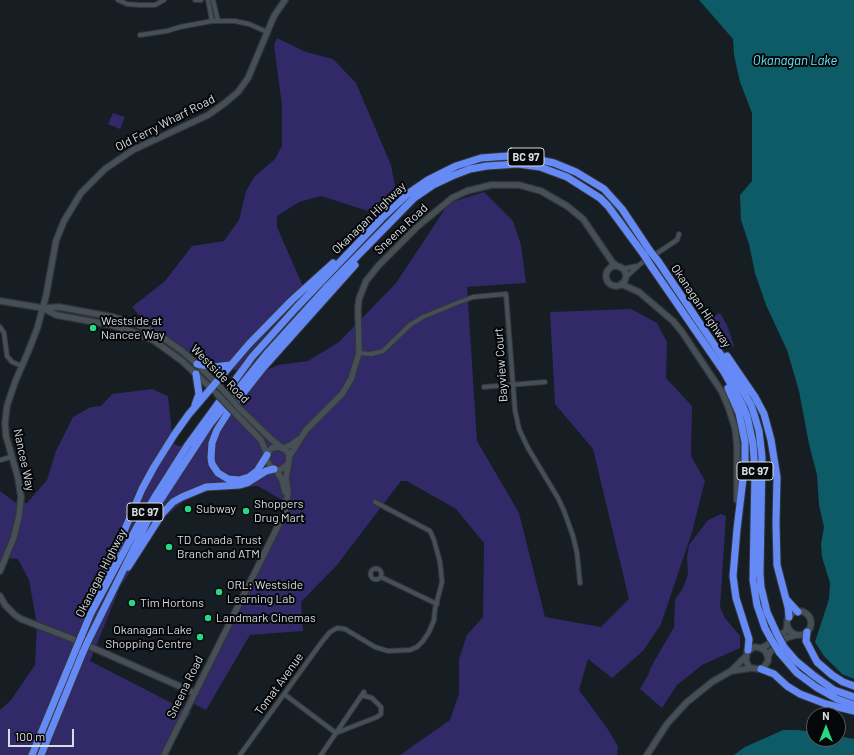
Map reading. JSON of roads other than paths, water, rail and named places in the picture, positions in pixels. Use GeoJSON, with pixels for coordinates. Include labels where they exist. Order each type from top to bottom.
{"type":"FeatureCollection","features":[{"type":"Feature","properties":{"kind":"highway","name":"Okanagan Highway"},"geometry":{"type":"LineString","coordinates":[[32,755],[91,612],[140,522],[179,458],[207,417],[252,357],[382,218],[409,193],[428,180],[456,166],[482,158],[508,156],[526,157],[554,163],[576,172],[604,189],[622,209],[731,370],[748,399],[759,431],[762,456],[760,574],[761,587],[774,636],[797,673],[816,687],[838,699],[854,705]]}},
{"type":"Feature","properties":{"kind":"highway","name":"Okanagan Highway"},"geometry":{"type":"LineString","coordinates":[[42,755],[83,652],[150,516],[210,424],[268,352],[326,289],[414,198],[433,185],[452,176],[487,166],[518,164],[540,167],[553,171],[567,177],[589,190],[608,206],[687,317],[731,384],[743,406],[750,428],[755,472],[753,580],[757,605],[765,628],[774,636]]}},
{"type":"Feature","properties":{"kind":"highway"},"geometry":{"type":"LineString","coordinates":[[91,612],[102,581],[142,489],[165,448],[192,410],[214,388],[230,365],[292,300],[382,218]]}},
{"type":"Feature","properties":{"kind":"highway"},"geometry":{"type":"LineString","coordinates":[[267,455],[257,471],[249,477],[239,480],[228,479],[218,473],[212,464],[210,451],[217,430],[228,411],[286,341],[340,283],[389,224]]}},
{"type":"Feature","properties":{"kind":"highway"},"geometry":{"type":"LineString","coordinates":[[695,315],[734,366],[755,397],[764,414],[774,452],[776,477],[777,565],[786,598],[789,617]]}},
{"type":"Feature","properties":{"kind":"highway"},"geometry":{"type":"LineString","coordinates":[[687,317],[732,394],[743,428],[745,462],[737,529],[734,589],[749,639],[748,650]]}},
{"type":"Feature","properties":{"kind":"highway"},"geometry":{"type":"LineString","coordinates":[[197,364],[214,367],[230,365]]}},
{"type":"Feature","properties":{"kind":"highway"},"geometry":{"type":"LineString","coordinates":[[192,410],[199,394],[196,374]]}},
{"type":"Feature","properties":{"kind":"highway"},"geometry":{"type":"LineString","coordinates":[[118,582],[162,514],[173,502],[206,487],[240,486],[266,471],[275,469]]}},
{"type":"Feature","properties":{"kind":"highway"},"geometry":{"type":"LineString","coordinates":[[786,598],[798,612]]}},
{"type":"Feature","properties":{"kind":"highway"},"geometry":{"type":"LineString","coordinates":[[807,632],[806,642],[817,662],[832,675],[843,682],[854,686]]}},
{"type":"Feature","properties":{"kind":"highway","name":"Okanagan Highway"},"geometry":{"type":"LineString","coordinates":[[782,650],[834,690],[854,697]]}},
{"type":"Feature","properties":{"kind":"highway"},"geometry":{"type":"LineString","coordinates":[[761,669],[774,674],[787,686],[800,694],[826,704],[854,711]]}},
{"type":"Feature","properties":{"kind":"street"},"geometry":{"type":"LineString","coordinates":[[118,0],[127,4],[140,5],[155,5],[164,0]]}},
{"type":"Feature","properties":{"kind":"street"},"geometry":{"type":"LineString","coordinates":[[195,0],[201,0]]}},
{"type":"Feature","properties":{"kind":"street"},"geometry":{"type":"LineString","coordinates":[[208,0],[212,21]]}},
{"type":"Feature","properties":{"kind":"street"},"geometry":{"type":"LineString","coordinates":[[213,0],[218,21]]}},
{"type":"Feature","properties":{"kind":"street","name":"Old Ferry Wharf Road"},"geometry":{"type":"LineString","coordinates":[[43,308],[60,231],[81,193],[102,171],[125,154],[208,115],[238,92],[248,78],[274,16],[284,0]]}},
{"type":"Feature","properties":{"kind":"street"},"geometry":{"type":"LineString","coordinates":[[140,35],[167,32],[180,27],[212,21],[235,21],[249,24],[267,32]]}},
{"type":"Feature","properties":{"kind":"street","name":"Sneena Road"},"geometry":{"type":"LineString","coordinates":[[283,448],[291,445],[302,436],[347,387],[356,368],[360,354],[358,308],[359,299],[366,281],[375,269],[417,227],[452,198],[467,191],[491,185],[519,185],[541,192],[567,206],[582,219],[613,263],[620,268]]}},
{"type":"Feature","properties":{"kind":"street"},"geometry":{"type":"LineString","coordinates":[[621,284],[625,278],[638,266],[677,240],[680,234]]}},
{"type":"Feature","properties":{"kind":"street","name":"Sneena Road"},"geometry":{"type":"LineString","coordinates":[[603,249],[607,260],[608,269]]}},
{"type":"Feature","properties":{"kind":"street"},"geometry":{"type":"LineString","coordinates":[[638,266],[620,268],[615,266],[608,269],[606,276],[610,284],[621,284],[639,292],[673,321],[722,392],[731,415],[737,445],[738,459],[737,529]]}},
{"type":"Feature","properties":{"kind":"street"},"geometry":{"type":"LineString","coordinates":[[620,268],[625,275],[625,278]]}},
{"type":"Feature","properties":{"kind":"street","name":"Bayview Court"},"geometry":{"type":"LineString","coordinates":[[360,354],[371,354],[382,351],[410,325],[445,307],[473,297],[506,294],[515,410],[519,429],[528,448],[557,496],[564,511],[573,536],[577,553],[580,583]]}},
{"type":"Feature","properties":{"kind":"street","name":"Westside Road"},"geometry":{"type":"LineString","coordinates":[[0,301],[43,308],[60,307],[113,317],[137,324],[161,336],[197,364],[214,388],[222,389],[238,412],[261,440],[267,455]]}},
{"type":"Feature","properties":{"kind":"street","name":"Westside Road"},"geometry":{"type":"LineString","coordinates":[[43,308],[56,315],[111,325],[141,334],[160,344],[214,388],[238,412],[283,448]]}},
{"type":"Feature","properties":{"kind":"street","name":"Nancee Way"},"geometry":{"type":"LineString","coordinates":[[0,571],[14,537],[20,507],[20,488],[6,436],[6,416],[10,397],[34,338],[43,308]]}},
{"type":"Feature","properties":{"kind":"street"},"geometry":{"type":"LineString","coordinates":[[0,327],[4,333],[7,356],[12,362],[22,366]]}},
{"type":"Feature","properties":{"kind":"street"},"geometry":{"type":"LineString","coordinates":[[484,387],[545,382]]}},
{"type":"Feature","properties":{"kind":"street","name":"Sneena Road"},"geometry":{"type":"LineString","coordinates":[[164,755],[285,512],[288,486],[286,476],[289,460],[302,436]]}},
{"type":"Feature","properties":{"kind":"street"},"geometry":{"type":"LineString","coordinates":[[275,469],[283,468],[289,460],[288,452],[283,448],[272,448],[267,455],[267,461],[268,464],[275,469],[282,480],[287,498]]}},
{"type":"Feature","properties":{"kind":"street"},"geometry":{"type":"LineString","coordinates":[[0,460],[11,457]]}},
{"type":"Feature","properties":{"kind":"street"},"geometry":{"type":"LineString","coordinates":[[375,502],[430,531],[438,550],[441,567],[442,582],[437,604],[381,577]]}},
{"type":"Feature","properties":{"kind":"street"},"geometry":{"type":"LineString","coordinates":[[0,596],[10,611],[21,619],[72,639],[195,693]]}},
{"type":"Feature","properties":{"kind":"street","name":"Tomat Avenue"},"geometry":{"type":"LineString","coordinates":[[240,755],[330,632],[337,628],[345,629],[375,647],[388,651],[410,650],[417,647],[429,632],[434,620],[437,604]]}},
{"type":"Feature","properties":{"kind":"street"},"geometry":{"type":"LineString","coordinates":[[647,755],[667,724],[686,703],[712,682],[731,671],[745,657],[748,650],[754,647],[762,648],[783,633],[792,613],[798,612],[805,614],[810,619],[810,626],[807,632],[800,635],[790,631],[787,625]]}},
{"type":"Feature","properties":{"kind":"street"},"geometry":{"type":"LineString","coordinates":[[731,671],[752,668],[761,669],[766,664],[770,652],[786,638],[796,634]]}},
{"type":"Feature","properties":{"kind":"street"},"geometry":{"type":"LineString","coordinates":[[762,648],[766,652],[768,658]]}},
{"type":"Feature","properties":{"kind":"street"},"geometry":{"type":"LineString","coordinates":[[745,657],[747,664],[752,668]]}},
{"type":"Feature","properties":{"kind":"street"},"geometry":{"type":"LineString","coordinates":[[284,694],[336,733]]}},
{"type":"Feature","properties":{"kind":"street"},"geometry":{"type":"LineString","coordinates":[[321,755],[362,694],[372,698],[381,707],[381,714],[377,717],[336,733]]}},
{"type":"Feature","properties":{"kind":"water","name":"Okanagan Lake"},"geometry":{"type":"Polygon","coordinates":[[[699,0],[854,0],[854,679],[842,674],[824,656],[815,642],[829,599],[830,583],[822,557],[821,544],[824,527],[819,505],[817,475],[809,444],[799,391],[787,350],[766,305],[755,273],[749,244],[741,220],[740,195],[752,181],[752,113],[740,82],[734,55],[733,39],[699,0]]]}},
{"type":"Feature","properties":{"kind":"water"},"geometry":{"type":"Polygon","coordinates":[[[783,730],[797,730],[806,731],[806,747],[846,747],[846,738],[854,739],[854,755],[734,755],[745,747],[783,730]]]}},
{"type":"Feature","properties":{"kind":"place","name":"Westside at Nancee Way"},"geometry":{"type":"Point","coordinates":[93,328]}},
{"type":"Feature","properties":{"kind":"place","name":"Subway"},"geometry":{"type":"Point","coordinates":[188,509]}},
{"type":"Feature","properties":{"kind":"place","name":"Shoppers Drug Mart"},"geometry":{"type":"Point","coordinates":[246,511]}},
{"type":"Feature","properties":{"kind":"place","name":"TD Canada Trust Branch and ATM"},"geometry":{"type":"Point","coordinates":[169,547]}},
{"type":"Feature","properties":{"kind":"place","name":"ORL: Westside Learning Lab"},"geometry":{"type":"Point","coordinates":[219,592]}},
{"type":"Feature","properties":{"kind":"place","name":"Tim Hortons"},"geometry":{"type":"Point","coordinates":[132,603]}},
{"type":"Feature","properties":{"kind":"place","name":"Landmark Cinemas"},"geometry":{"type":"Point","coordinates":[208,618]}},
{"type":"Feature","properties":{"kind":"place","name":"Okanagan Lake Shopping Centre"},"geometry":{"type":"Point","coordinates":[200,637]}}]}
